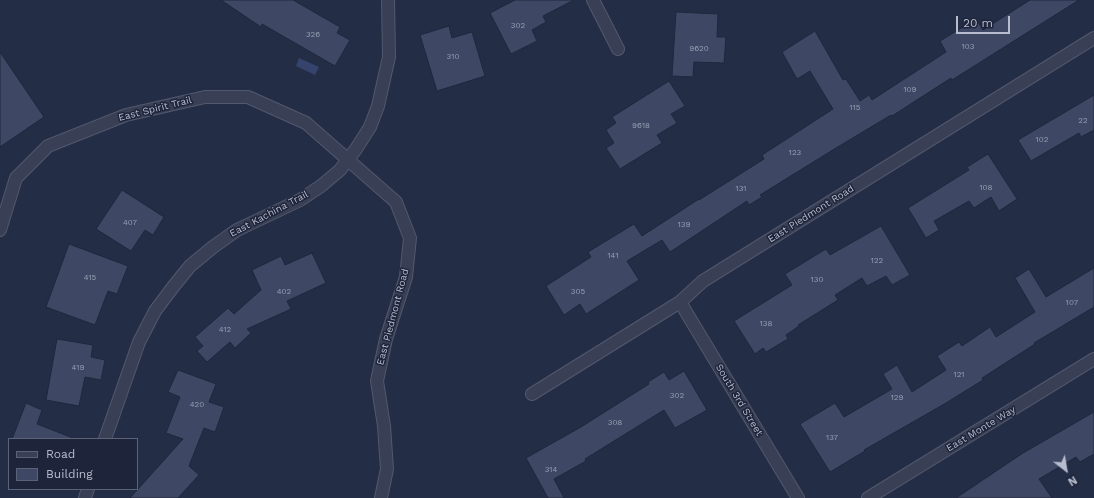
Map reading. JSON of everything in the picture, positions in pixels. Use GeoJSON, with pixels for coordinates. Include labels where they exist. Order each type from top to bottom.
{"type":"FeatureCollection","features":[{"type":"Feature","properties":{"kind":"street","name":"East Kachina Trail"},"geometry":{"type":"LineString","coordinates":[[105,438],[139,342],[156,311],[190,266],[237,230],[300,200],[320,186],[340,170],[356,149],[370,127],[378,106],[389,57],[388,0]]}},
{"type":"Feature","properties":{"kind":"street"},"geometry":{"type":"LineString","coordinates":[[593,0],[618,49]]}},
{"type":"Feature","properties":{"kind":"street","name":"East Piedmont Road"},"geometry":{"type":"LineString","coordinates":[[532,394],[680,302],[703,281],[1094,38]]}},
{"type":"Feature","properties":{"kind":"street","name":"East Spirit Trail"},"geometry":{"type":"LineString","coordinates":[[0,230],[16,178],[48,146],[126,115],[205,97],[248,97],[306,123],[347,160]]}},
{"type":"Feature","properties":{"kind":"street","name":"East Piedmont Road"},"geometry":{"type":"LineString","coordinates":[[347,160],[396,202],[410,238],[406,277],[386,339],[377,381],[384,426],[387,469],[381,498]]}},
{"type":"Feature","properties":{"kind":"street","name":"South 3rd Street"},"geometry":{"type":"LineString","coordinates":[[680,302],[798,498]]}},
{"type":"Feature","properties":{"kind":"street","name":"East Monte Way"},"geometry":{"type":"LineString","coordinates":[[868,498],[1094,359]]}},
{"type":"Feature","properties":{"kind":"water"},"geometry":{"type":"Polygon","coordinates":[[[299,58],[319,67],[315,75],[296,66],[299,58]]]}},
{"type":"Feature","properties":{"kind":"building"},"geometry":{"type":"Polygon","coordinates":[[[221,0],[293,0],[340,27],[337,33],[350,40],[335,66],[262,24],[261,27],[221,0]]]}},
{"type":"Feature","properties":{"kind":"building"},"geometry":{"type":"Polygon","coordinates":[[[515,0],[574,0],[543,16],[546,22],[532,30],[537,41],[511,54],[490,13],[515,0]]]}},
{"type":"Feature","properties":{"kind":"building"},"geometry":{"type":"Polygon","coordinates":[[[1030,0],[1079,0],[952,80],[951,78],[892,116],[891,115],[760,195],[762,197],[749,205],[747,201],[670,252],[662,240],[627,261],[639,280],[586,314],[580,304],[564,315],[546,286],[591,257],[588,252],[634,224],[642,236],[764,159],[762,155],[833,109],[810,71],[797,79],[782,52],[815,31],[843,80],[846,79],[860,101],[869,95],[872,100],[946,52],[940,41],[976,19],[983,30],[1030,0]]]}},
{"type":"Feature","properties":{"kind":"building"},"geometry":{"type":"Polygon","coordinates":[[[676,12],[718,14],[717,37],[726,37],[724,63],[694,62],[693,77],[672,76],[676,12]]]}},
{"type":"Feature","properties":{"kind":"building"},"geometry":{"type":"Polygon","coordinates":[[[449,26],[452,38],[472,32],[485,76],[437,91],[420,35],[449,26]]]}},
{"type":"Feature","properties":{"kind":"building"},"geometry":{"type":"Polygon","coordinates":[[[0,52],[44,117],[0,147],[0,52]]]}},
{"type":"Feature","properties":{"kind":"building"},"geometry":{"type":"Polygon","coordinates":[[[669,81],[685,106],[671,114],[677,123],[657,135],[662,143],[620,169],[606,148],[614,143],[606,130],[616,123],[612,117],[669,81]]]}},
{"type":"Feature","properties":{"kind":"building"},"geometry":{"type":"Polygon","coordinates":[[[1094,95],[1094,130],[1081,137],[1079,133],[1031,161],[1018,140],[1094,95]]]}},
{"type":"Feature","properties":{"kind":"building"},"geometry":{"type":"Polygon","coordinates":[[[988,154],[1017,199],[999,211],[991,197],[974,208],[969,201],[934,221],[939,230],[926,238],[908,208],[969,170],[967,167],[988,154]]]}},
{"type":"Feature","properties":{"kind":"building"},"geometry":{"type":"Polygon","coordinates":[[[122,190],[164,217],[153,235],[145,230],[131,251],[96,229],[122,190]]]}},
{"type":"Feature","properties":{"kind":"building"},"geometry":{"type":"Polygon","coordinates":[[[881,226],[910,275],[892,285],[886,276],[867,286],[862,278],[835,295],[838,300],[798,325],[799,326],[786,335],[788,339],[766,352],[763,348],[755,354],[734,321],[792,285],[785,274],[826,249],[830,255],[881,226]]]}},
{"type":"Feature","properties":{"kind":"building"},"geometry":{"type":"Polygon","coordinates":[[[69,244],[128,266],[117,294],[108,291],[95,325],[46,307],[69,244]]]}},
{"type":"Feature","properties":{"kind":"building"},"geometry":{"type":"Polygon","coordinates":[[[312,253],[326,283],[287,301],[291,309],[247,329],[251,333],[235,348],[230,342],[207,362],[197,351],[203,346],[195,337],[228,308],[234,314],[261,290],[252,270],[281,256],[285,265],[312,253]]]}},
{"type":"Feature","properties":{"kind":"building"},"geometry":{"type":"Polygon","coordinates":[[[1094,268],[1094,307],[1034,343],[1035,344],[982,378],[983,380],[864,450],[865,451],[830,472],[800,424],[835,403],[844,417],[892,389],[883,374],[897,365],[912,392],[946,370],[937,356],[959,342],[962,346],[990,327],[996,337],[1035,312],[1015,278],[1029,269],[1046,297],[1094,268]]]}},
{"type":"Feature","properties":{"kind":"building"},"geometry":{"type":"Polygon","coordinates":[[[57,339],[93,345],[91,357],[105,360],[101,380],[85,377],[79,406],[46,400],[57,339]]]}},
{"type":"Feature","properties":{"kind":"building"},"geometry":{"type":"Polygon","coordinates":[[[178,370],[216,384],[209,402],[224,407],[215,432],[204,428],[189,466],[199,475],[178,498],[130,498],[183,439],[166,433],[180,397],[168,392],[178,370]]]}},
{"type":"Feature","properties":{"kind":"building"},"geometry":{"type":"Polygon","coordinates":[[[684,371],[707,410],[675,428],[664,410],[585,459],[586,461],[554,479],[564,498],[548,498],[526,458],[581,427],[649,384],[648,382],[664,372],[669,380],[684,371]]]}},
{"type":"Feature","properties":{"kind":"building"},"geometry":{"type":"Polygon","coordinates":[[[26,403],[42,410],[37,424],[73,438],[12,438],[26,403]]]}},
{"type":"Feature","properties":{"kind":"building"},"geometry":{"type":"Polygon","coordinates":[[[1094,412],[1094,454],[1080,462],[1076,457],[1039,479],[1052,498],[956,498],[1023,453],[1094,412]]]}}]}
